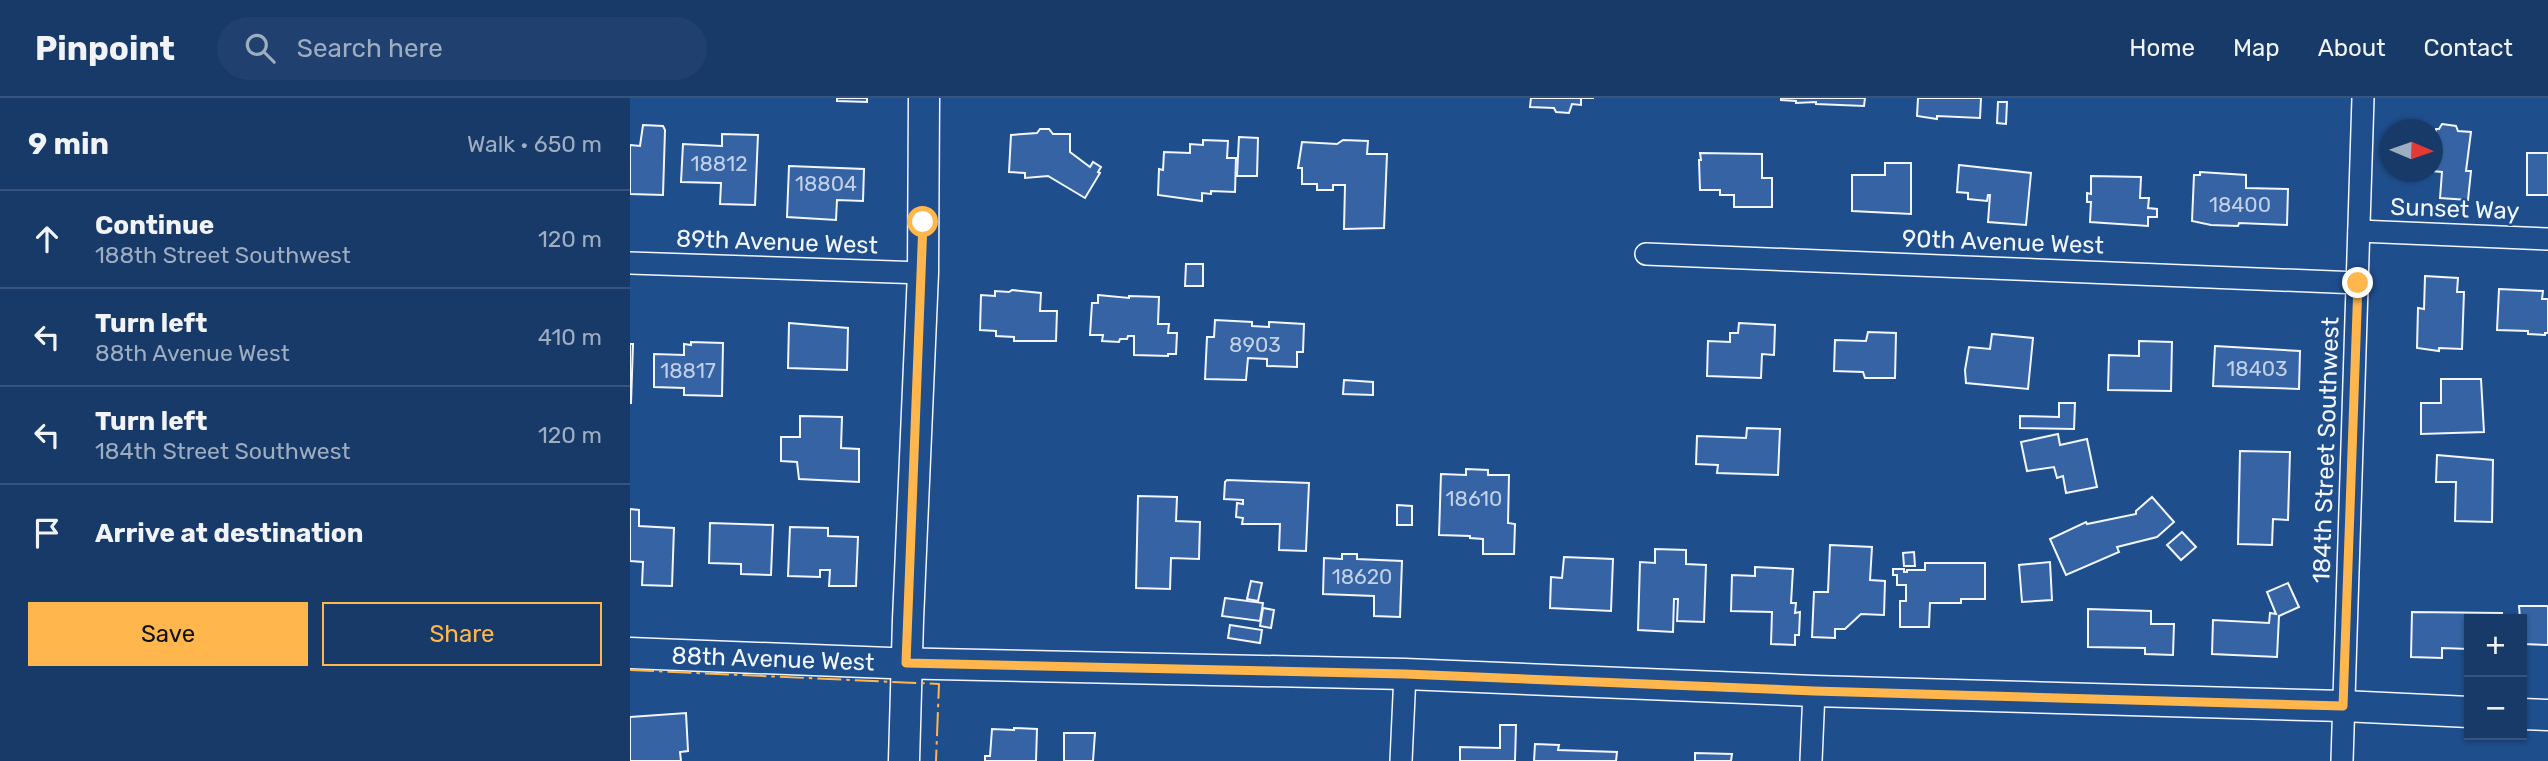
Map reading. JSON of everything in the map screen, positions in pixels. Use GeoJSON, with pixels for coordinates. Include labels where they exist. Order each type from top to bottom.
{"type":"FeatureCollection","features":[{"type":"Feature","properties":{"kind":"street"},"geometry":{"type":"LineString","coordinates":[[904,761],[923,274],[924,98]]}},
{"type":"Feature","properties":{"kind":"street","name":"184th Street Southwest"},"geometry":{"type":"LineString","coordinates":[[2342,761],[2364,98]]}},
{"type":"Feature","properties":{"kind":"street","name":"Sunset Way"},"geometry":{"type":"LineString","coordinates":[[2360,231],[2548,239]]}},
{"type":"Feature","properties":{"kind":"street","name":"90th Avenue West"},"geometry":{"type":"LineString","coordinates":[[1646,254],[2358,283]]}},
{"type":"Feature","properties":{"kind":"street","name":"89th Avenue West"},"geometry":{"type":"LineString","coordinates":[[630,263],[923,274]]}},
{"type":"Feature","properties":{"kind":"street","name":"88th Avenue West"},"geometry":{"type":"LineString","coordinates":[[630,653],[906,663],[1405,674],[1814,691],[2464,712]]}},
{"type":"Feature","properties":{"kind":"street"},"geometry":{"type":"LineString","coordinates":[[1401,761],[1405,674]]}},
{"type":"Feature","properties":{"kind":"street"},"geometry":{"type":"LineString","coordinates":[[1811,761],[1814,691]]}},
{"type":"Feature","properties":{"kind":"street"},"geometry":{"type":"LineString","coordinates":[[2527,714],[2548,715]]}},
{"type":"Feature","properties":{"kind":"building"},"geometry":{"type":"Polygon","coordinates":[[[837,98],[867,98],[867,102],[837,101],[837,98]]]}},
{"type":"Feature","properties":{"kind":"building"},"geometry":{"type":"Polygon","coordinates":[[[1531,98],[1581,98],[1581,105],[1572,104],[1569,113],[1556,112],[1554,108],[1530,107],[1531,98]]]}},
{"type":"Feature","properties":{"kind":"building"},"geometry":{"type":"Polygon","coordinates":[[[1781,98],[1865,98],[1864,106],[1796,103],[1781,98]]]}},
{"type":"Feature","properties":{"kind":"building"},"geometry":{"type":"Polygon","coordinates":[[[1918,98],[1981,98],[1980,118],[1937,116],[1937,119],[1917,116],[1918,98]]]}},
{"type":"Feature","properties":{"kind":"building"},"geometry":{"type":"Polygon","coordinates":[[[1998,102],[2007,102],[2006,124],[1997,123],[1998,102]]]}},
{"type":"Feature","properties":{"kind":"building"},"geometry":{"type":"Polygon","coordinates":[[[2443,124],[2456,126],[2458,131],[2471,132],[2466,171],[2471,171],[2468,200],[2440,198],[2443,182],[2443,124]]]}},
{"type":"Feature","properties":{"kind":"building"},"geometry":{"type":"Polygon","coordinates":[[[643,125],[663,126],[665,130],[663,195],[630,194],[630,145],[640,146],[643,125]]]}},
{"type":"Feature","properties":{"kind":"building"},"geometry":{"type":"Polygon","coordinates":[[[1040,129],[1049,129],[1053,134],[1070,134],[1070,152],[1090,167],[1093,162],[1101,167],[1085,198],[1048,176],[1025,178],[1025,173],[1009,172],[1011,135],[1037,133],[1040,129]]]}},
{"type":"Feature","properties":{"kind":"building"},"geometry":{"type":"Polygon","coordinates":[[[722,134],[758,135],[755,205],[720,204],[721,183],[681,182],[683,144],[722,146],[722,134]]]}},
{"type":"Feature","properties":{"kind":"building"},"geometry":{"type":"Polygon","coordinates":[[[1239,137],[1258,138],[1257,176],[1237,176],[1239,137]]]}},
{"type":"Feature","properties":{"kind":"building"},"geometry":{"type":"Polygon","coordinates":[[[1203,140],[1228,141],[1227,158],[1236,158],[1235,192],[1202,193],[1202,201],[1158,195],[1159,169],[1163,170],[1164,152],[1190,153],[1190,144],[1203,145],[1203,140]]]}},
{"type":"Feature","properties":{"kind":"building"},"geometry":{"type":"Polygon","coordinates":[[[1343,140],[1368,141],[1367,154],[1387,154],[1384,228],[1344,229],[1345,185],[1333,185],[1333,190],[1317,190],[1317,184],[1302,184],[1302,168],[1298,168],[1302,142],[1337,144],[1343,140]]]}},
{"type":"Feature","properties":{"kind":"building"},"geometry":{"type":"Polygon","coordinates":[[[1700,153],[1762,154],[1762,178],[1772,178],[1772,207],[1734,207],[1734,195],[1720,195],[1720,190],[1700,190],[1700,153]]]}},
{"type":"Feature","properties":{"kind":"building"},"geometry":{"type":"Polygon","coordinates":[[[2527,153],[2548,153],[2548,195],[2527,195],[2527,153]]]}},
{"type":"Feature","properties":{"kind":"building"},"geometry":{"type":"Polygon","coordinates":[[[1885,163],[1911,163],[1911,214],[1852,211],[1852,175],[1885,175],[1885,163]]]}},
{"type":"Feature","properties":{"kind":"building"},"geometry":{"type":"Polygon","coordinates":[[[1959,165],[2031,173],[2026,225],[1988,222],[1990,195],[1987,201],[1968,199],[1968,193],[1957,192],[1959,165]]]}},
{"type":"Feature","properties":{"kind":"building"},"geometry":{"type":"Polygon","coordinates":[[[789,166],[864,169],[863,201],[837,200],[836,220],[787,217],[789,166]]]}},
{"type":"Feature","properties":{"kind":"building"},"geometry":{"type":"Polygon","coordinates":[[[2200,172],[2246,175],[2246,188],[2288,189],[2287,225],[2211,225],[2192,221],[2194,175],[2200,175],[2200,172]]]}},
{"type":"Feature","properties":{"kind":"building"},"geometry":{"type":"Polygon","coordinates":[[[2091,176],[2141,177],[2140,198],[2149,198],[2148,208],[2157,209],[2157,217],[2148,217],[2148,226],[2090,222],[2091,202],[2087,202],[2087,193],[2091,194],[2091,176]]]}},
{"type":"Feature","properties":{"kind":"building"},"geometry":{"type":"Polygon","coordinates":[[[1186,264],[1203,264],[1203,286],[1185,286],[1186,264]]]}},
{"type":"Feature","properties":{"kind":"building"},"geometry":{"type":"Polygon","coordinates":[[[2425,276],[2458,278],[2457,292],[2464,292],[2462,349],[2439,348],[2439,351],[2417,348],[2418,308],[2424,309],[2425,276]]]}},
{"type":"Feature","properties":{"kind":"building"},"geometry":{"type":"Polygon","coordinates":[[[2499,289],[2543,291],[2542,299],[2548,299],[2548,333],[2528,334],[2528,331],[2497,330],[2499,289]]]}},
{"type":"Feature","properties":{"kind":"building"},"geometry":{"type":"Polygon","coordinates":[[[995,291],[1041,293],[1040,311],[1057,311],[1056,341],[1014,341],[1014,337],[996,336],[996,331],[980,330],[981,295],[995,296],[995,291]]]}},
{"type":"Feature","properties":{"kind":"building"},"geometry":{"type":"Polygon","coordinates":[[[1098,295],[1159,297],[1158,324],[1169,324],[1168,333],[1177,333],[1176,354],[1134,355],[1134,336],[1120,339],[1119,342],[1102,341],[1103,335],[1090,335],[1092,303],[1098,303],[1098,295]]]}},
{"type":"Feature","properties":{"kind":"building"},"geometry":{"type":"Polygon","coordinates":[[[1215,320],[1252,322],[1252,326],[1269,327],[1269,322],[1304,324],[1303,352],[1297,352],[1297,367],[1267,366],[1267,359],[1248,358],[1246,380],[1205,379],[1207,337],[1214,337],[1215,320]]]}},
{"type":"Feature","properties":{"kind":"building"},"geometry":{"type":"Polygon","coordinates":[[[789,323],[848,328],[847,370],[788,368],[789,323]]]}},
{"type":"Feature","properties":{"kind":"building"},"geometry":{"type":"Polygon","coordinates":[[[1739,323],[1775,325],[1774,355],[1762,354],[1761,378],[1707,376],[1708,341],[1730,342],[1730,333],[1738,333],[1739,323]]]}},
{"type":"Feature","properties":{"kind":"building"},"geometry":{"type":"Polygon","coordinates":[[[1868,332],[1896,333],[1895,378],[1865,378],[1863,372],[1834,371],[1835,340],[1866,341],[1868,332]]]}},
{"type":"Feature","properties":{"kind":"building"},"geometry":{"type":"Polygon","coordinates":[[[1992,334],[2033,338],[2028,389],[1966,383],[1969,347],[1990,349],[1992,334]]]}},
{"type":"Feature","properties":{"kind":"building"},"geometry":{"type":"Polygon","coordinates":[[[2139,341],[2172,342],[2171,391],[2108,390],[2109,355],[2139,356],[2139,341]]]}},
{"type":"Feature","properties":{"kind":"building"},"geometry":{"type":"Polygon","coordinates":[[[691,342],[723,343],[722,396],[684,395],[684,388],[654,387],[654,354],[684,355],[684,344],[691,345],[691,342]]]}},
{"type":"Feature","properties":{"kind":"building"},"geometry":{"type":"Polygon","coordinates":[[[630,344],[633,344],[631,403],[630,403],[630,344]]]}},
{"type":"Feature","properties":{"kind":"building"},"geometry":{"type":"Polygon","coordinates":[[[2215,346],[2300,351],[2299,389],[2213,386],[2215,346]]]}},
{"type":"Feature","properties":{"kind":"building"},"geometry":{"type":"Polygon","coordinates":[[[2441,379],[2481,379],[2484,432],[2421,434],[2421,403],[2441,403],[2441,379]]]}},
{"type":"Feature","properties":{"kind":"building"},"geometry":{"type":"Polygon","coordinates":[[[1344,380],[1373,382],[1373,395],[1343,394],[1344,380]]]}},
{"type":"Feature","properties":{"kind":"building"},"geometry":{"type":"Polygon","coordinates":[[[2059,403],[2075,403],[2074,429],[2020,428],[2020,416],[2059,417],[2059,403]]]}},
{"type":"Feature","properties":{"kind":"building"},"geometry":{"type":"Polygon","coordinates":[[[800,416],[842,417],[841,448],[859,449],[859,482],[799,479],[797,462],[781,461],[781,437],[800,437],[800,416]]]}},
{"type":"Feature","properties":{"kind":"building"},"geometry":{"type":"Polygon","coordinates":[[[1747,428],[1780,429],[1778,475],[1717,473],[1718,465],[1696,464],[1697,436],[1746,438],[1747,428]]]}},
{"type":"Feature","properties":{"kind":"building"},"geometry":{"type":"Polygon","coordinates":[[[2058,434],[2060,445],[2087,439],[2097,487],[2066,493],[2063,476],[2057,478],[2054,467],[2027,471],[2021,442],[2058,434]]]}},
{"type":"Feature","properties":{"kind":"building"},"geometry":{"type":"Polygon","coordinates":[[[2240,451],[2290,452],[2288,520],[2273,519],[2272,545],[2238,544],[2240,451]]]}},
{"type":"Feature","properties":{"kind":"building"},"geometry":{"type":"Polygon","coordinates":[[[2437,455],[2493,460],[2492,522],[2455,521],[2456,482],[2436,482],[2437,455]]]}},
{"type":"Feature","properties":{"kind":"building"},"geometry":{"type":"Polygon","coordinates":[[[1466,469],[1488,470],[1488,475],[1509,475],[1508,523],[1515,524],[1514,554],[1483,554],[1483,539],[1439,535],[1441,474],[1466,475],[1466,469]]]}},
{"type":"Feature","properties":{"kind":"building"},"geometry":{"type":"Polygon","coordinates":[[[1227,480],[1309,483],[1306,551],[1279,550],[1280,524],[1242,524],[1243,518],[1236,517],[1237,503],[1243,504],[1243,500],[1224,499],[1227,480]]]}},
{"type":"Feature","properties":{"kind":"building"},"geometry":{"type":"Polygon","coordinates":[[[1138,496],[1177,497],[1176,521],[1200,522],[1199,559],[1171,558],[1170,589],[1136,588],[1138,496]]]}},
{"type":"Feature","properties":{"kind":"building"},"geometry":{"type":"Polygon","coordinates":[[[2152,497],[2174,522],[2157,537],[2117,547],[2119,552],[2066,575],[2050,539],[2086,522],[2087,524],[2136,514],[2152,497]]]}},
{"type":"Feature","properties":{"kind":"building"},"geometry":{"type":"Polygon","coordinates":[[[1397,505],[1412,506],[1412,525],[1397,525],[1397,505]]]}},
{"type":"Feature","properties":{"kind":"building"},"geometry":{"type":"Polygon","coordinates":[[[630,509],[639,510],[639,526],[674,528],[672,586],[642,585],[643,562],[630,561],[630,509]]]}},
{"type":"Feature","properties":{"kind":"building"},"geometry":{"type":"Polygon","coordinates":[[[710,523],[773,525],[771,575],[741,574],[741,564],[709,563],[710,523]]]}},
{"type":"Feature","properties":{"kind":"building"},"geometry":{"type":"Polygon","coordinates":[[[790,527],[828,528],[828,536],[858,537],[856,586],[829,586],[830,570],[820,570],[820,577],[788,576],[790,527]]]}},
{"type":"Feature","properties":{"kind":"building"},"geometry":{"type":"Polygon","coordinates":[[[2182,532],[2196,547],[2181,560],[2167,545],[2182,532]]]}},
{"type":"Feature","properties":{"kind":"building"},"geometry":{"type":"Polygon","coordinates":[[[1830,545],[1872,547],[1870,580],[1885,581],[1884,615],[1861,614],[1845,629],[1835,629],[1835,638],[1812,637],[1814,592],[1828,592],[1830,545]]]}},
{"type":"Feature","properties":{"kind":"building"},"geometry":{"type":"Polygon","coordinates":[[[1655,549],[1686,550],[1686,564],[1706,565],[1704,622],[1677,621],[1678,599],[1674,599],[1673,632],[1638,630],[1640,562],[1655,563],[1655,549]]]}},
{"type":"Feature","properties":{"kind":"building"},"geometry":{"type":"Polygon","coordinates":[[[1914,552],[1915,566],[1904,566],[1903,553],[1914,552]]]}},
{"type":"Feature","properties":{"kind":"building"},"geometry":{"type":"Polygon","coordinates":[[[1342,554],[1357,554],[1357,559],[1402,561],[1400,617],[1374,616],[1374,596],[1323,594],[1324,558],[1342,559],[1342,554]]]}},
{"type":"Feature","properties":{"kind":"building"},"geometry":{"type":"Polygon","coordinates":[[[1564,557],[1613,559],[1611,611],[1550,608],[1551,577],[1562,578],[1564,557]]]}},
{"type":"Feature","properties":{"kind":"building"},"geometry":{"type":"Polygon","coordinates":[[[2050,562],[2052,600],[2022,602],[2019,565],[2050,562]]]}},
{"type":"Feature","properties":{"kind":"building"},"geometry":{"type":"Polygon","coordinates":[[[1925,563],[1985,563],[1985,599],[1961,599],[1961,603],[1930,603],[1929,627],[1900,627],[1900,601],[1906,601],[1906,585],[1897,585],[1897,575],[1893,575],[1893,569],[1904,569],[1904,572],[1925,570],[1925,563]]]}},
{"type":"Feature","properties":{"kind":"building"},"geometry":{"type":"Polygon","coordinates":[[[1755,567],[1793,569],[1791,603],[1796,603],[1795,613],[1800,612],[1799,635],[1795,635],[1795,645],[1771,644],[1772,612],[1731,611],[1732,575],[1755,576],[1755,567]]]}},
{"type":"Feature","properties":{"kind":"building"},"geometry":{"type":"Polygon","coordinates":[[[1251,581],[1262,583],[1258,601],[1247,599],[1251,581]]]}},
{"type":"Feature","properties":{"kind":"building"},"geometry":{"type":"Polygon","coordinates":[[[2288,583],[2299,607],[2279,616],[2277,657],[2212,654],[2213,620],[2269,623],[2270,613],[2276,614],[2267,592],[2288,583]]]}},
{"type":"Feature","properties":{"kind":"building"},"geometry":{"type":"Polygon","coordinates":[[[1225,598],[1263,603],[1260,621],[1222,616],[1225,598]]]}},
{"type":"Feature","properties":{"kind":"building"},"geometry":{"type":"Polygon","coordinates":[[[2519,606],[2548,606],[2548,645],[2527,644],[2527,614],[2520,614],[2519,606]]]}},
{"type":"Feature","properties":{"kind":"building"},"geometry":{"type":"Polygon","coordinates":[[[1263,608],[1274,610],[1271,628],[1260,626],[1263,608]]]}},
{"type":"Feature","properties":{"kind":"building"},"geometry":{"type":"Polygon","coordinates":[[[2088,609],[2151,611],[2151,624],[2174,624],[2173,655],[2145,654],[2145,648],[2088,647],[2088,609]]]}},
{"type":"Feature","properties":{"kind":"building"},"geometry":{"type":"Polygon","coordinates":[[[2412,612],[2502,613],[2464,614],[2464,649],[2442,648],[2442,658],[2411,657],[2412,612]]]}},
{"type":"Feature","properties":{"kind":"building"},"geometry":{"type":"Polygon","coordinates":[[[1230,625],[1262,630],[1260,643],[1228,638],[1230,625]]]}},
{"type":"Feature","properties":{"kind":"building"},"geometry":{"type":"Polygon","coordinates":[[[686,713],[688,751],[680,752],[681,761],[630,761],[630,717],[686,713]]]}},
{"type":"Feature","properties":{"kind":"building"},"geometry":{"type":"Polygon","coordinates":[[[1500,725],[1516,725],[1515,761],[1460,761],[1460,747],[1500,748],[1500,725]]]}},
{"type":"Feature","properties":{"kind":"building"},"geometry":{"type":"Polygon","coordinates":[[[992,729],[1037,729],[1036,761],[985,761],[985,756],[990,756],[992,729]]]}},
{"type":"Feature","properties":{"kind":"building"},"geometry":{"type":"Polygon","coordinates":[[[1064,733],[1095,733],[1093,761],[1064,761],[1064,733]]]}},
{"type":"Feature","properties":{"kind":"building"},"geometry":{"type":"Polygon","coordinates":[[[1535,744],[1559,745],[1558,750],[1617,752],[1616,761],[1534,761],[1535,744]]]}},
{"type":"Feature","properties":{"kind":"building"},"geometry":{"type":"Polygon","coordinates":[[[1695,753],[1732,754],[1731,761],[1695,761],[1695,753]]]}},
{"type":"Feature","properties":{"kind":"power"},"geometry":{"type":"LineString","coordinates":[[630,670],[939,684],[936,761]]}},
{"type":"Feature","properties":{"kind":"route"},"geometry":{"type":"LineString","coordinates":[[923,222],[906,663],[1405,674],[1814,691],[2343,706],[2358,283]]}}]}
